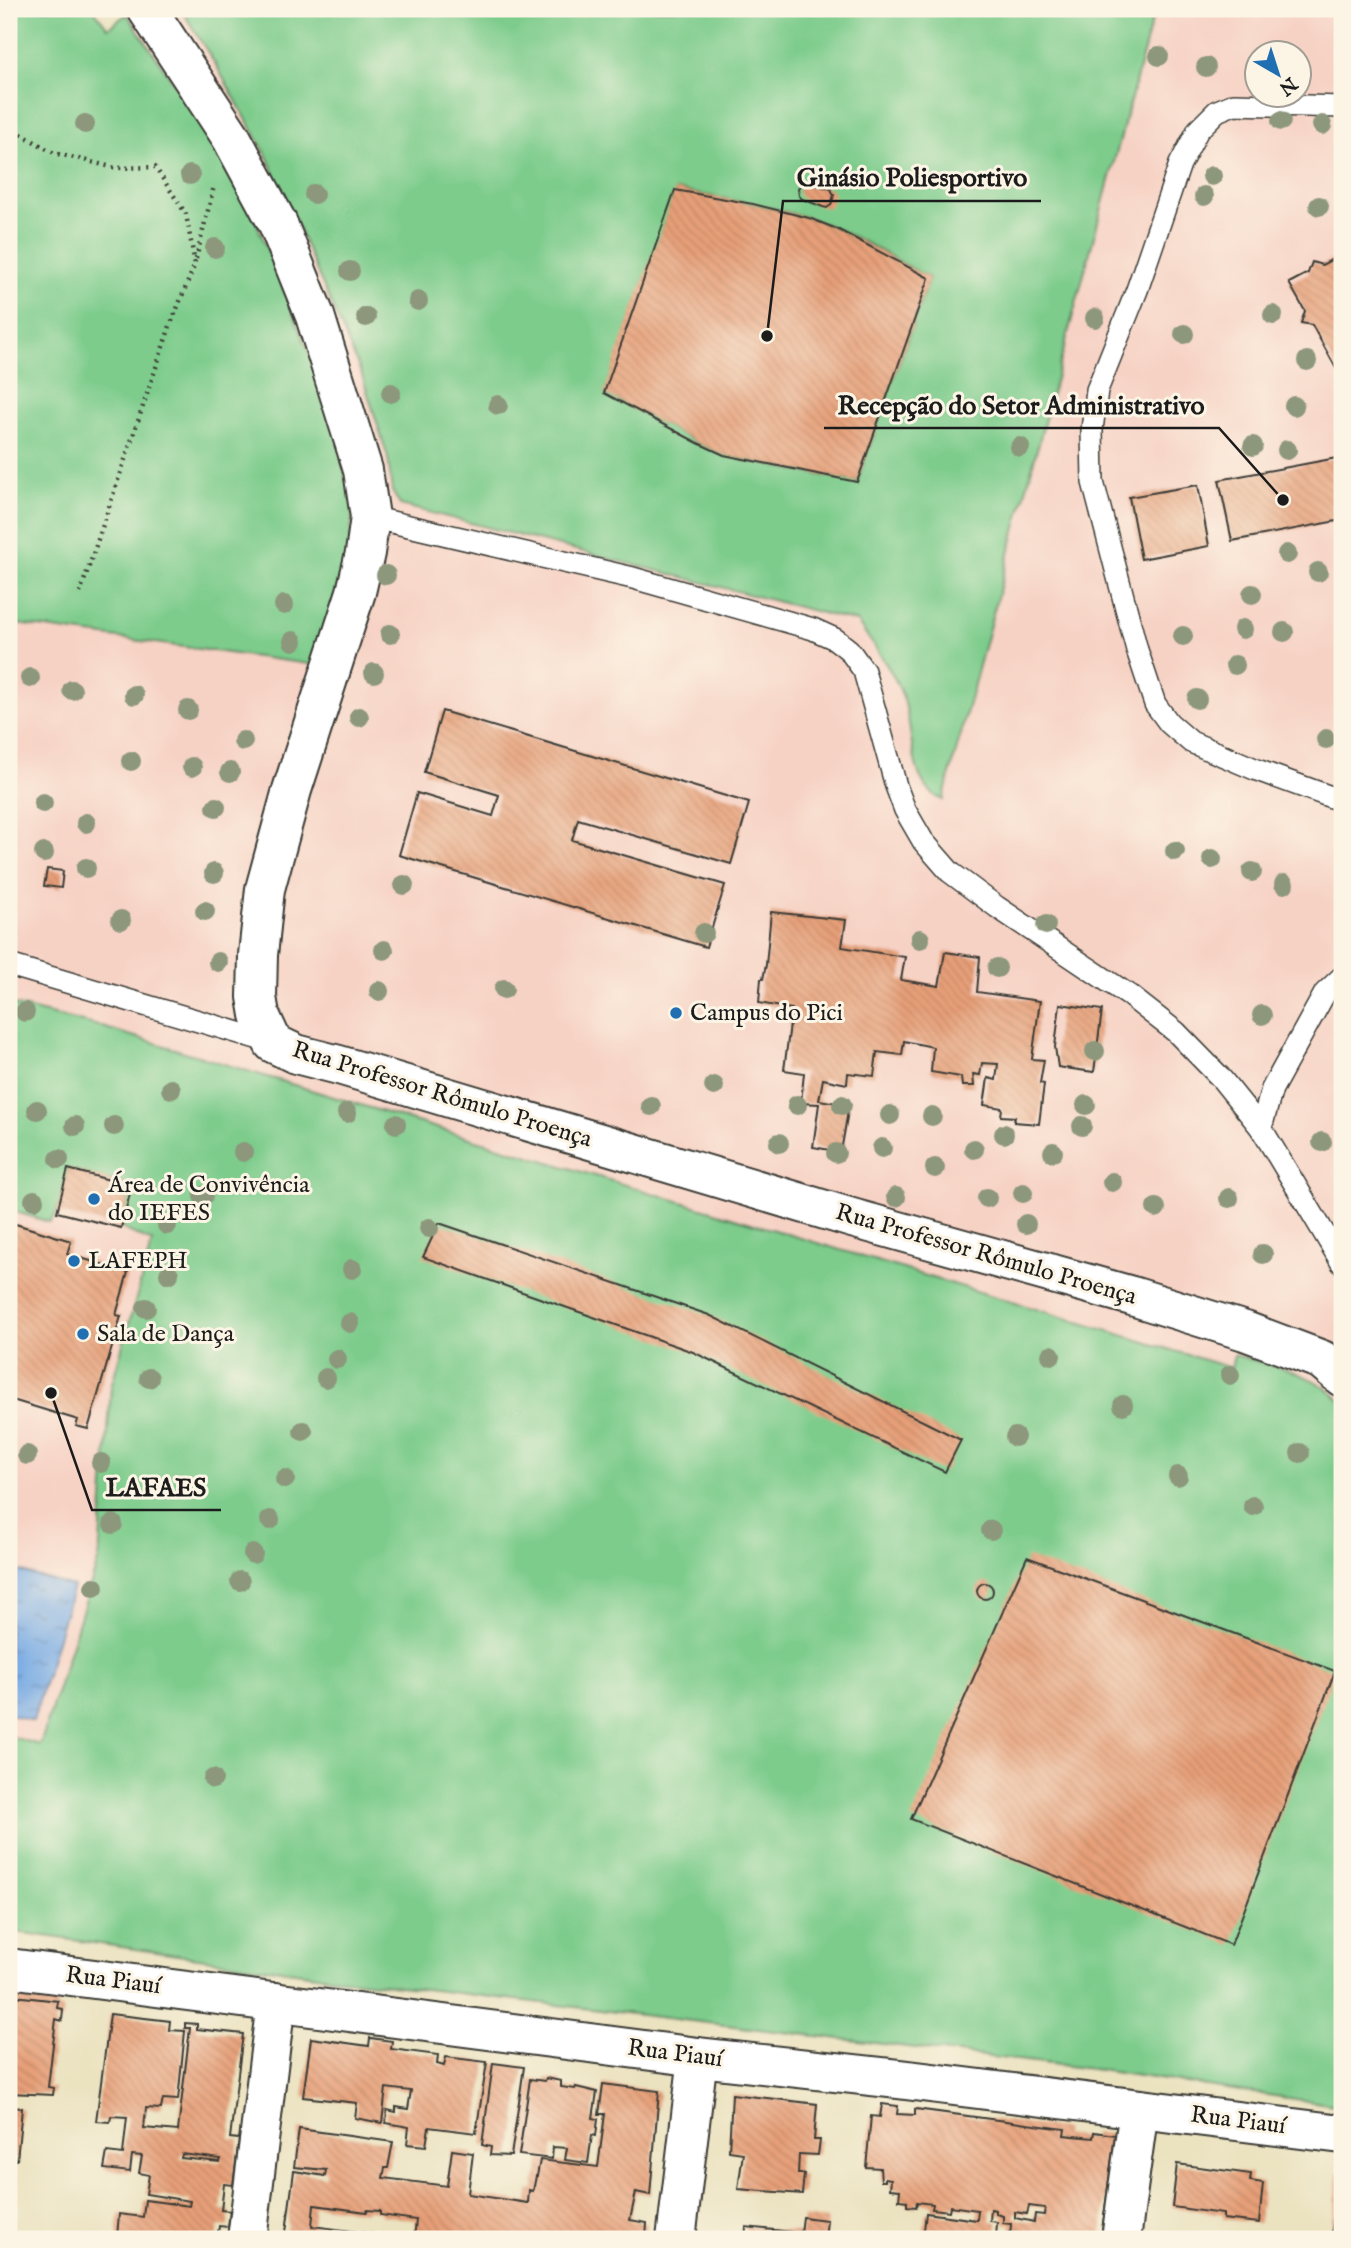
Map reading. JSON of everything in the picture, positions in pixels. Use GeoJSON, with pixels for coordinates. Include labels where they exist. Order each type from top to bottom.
{"type":"FeatureCollection","features":[{"type":"Feature","properties":{"kind":"street","name":"Rua Professor Rômulo Proença"},"geometry":{"type":"LineString","coordinates":[[147,9],[231,137],[278,224],[315,316],[363,470],[370,517],[356,592],[292,790],[265,889],[258,955],[257,997],[260,1015],[273,1043],[296,1054],[1232,1327],[1322,1360],[1342,1377]]}},
{"type":"Feature","properties":{"kind":"street","name":"Rua Piauí"},"geometry":{"type":"LineString","coordinates":[[9,1968],[698,2057],[1342,2134]]}},
{"type":"Feature","properties":{"kind":"street"},"geometry":{"type":"LineString","coordinates":[[247,2239],[276,2002]]}},
{"type":"Feature","properties":{"kind":"street"},"geometry":{"type":"LineString","coordinates":[[676,2239],[698,2057]]}},
{"type":"Feature","properties":{"kind":"street"},"geometry":{"type":"LineString","coordinates":[[1121,2239],[1139,2109]]}},
{"type":"Feature","properties":{"kind":"lane"},"geometry":{"type":"LineString","coordinates":[[1342,107],[1234,104],[1217,111],[1198,130],[1180,164],[1137,289],[1097,390],[1092,430],[1093,482],[1137,650],[1155,704],[1169,723],[1191,742],[1342,801]]}},
{"type":"Feature","properties":{"kind":"lane"},"geometry":{"type":"LineString","coordinates":[[370,517],[633,578],[813,629],[835,639],[849,650],[863,671],[873,712],[905,810],[923,841],[950,872],[997,907],[1130,996],[1176,1031],[1220,1077],[1261,1128],[1342,1264]]}},
{"type":"Feature","properties":{"kind":"lane"},"geometry":{"type":"LineString","coordinates":[[9,965],[273,1043]]}},
{"type":"Feature","properties":{"kind":"lane"},"geometry":{"type":"LineString","coordinates":[[1261,1128],[1272,1089],[1325,993],[1342,977]]}},
{"type":"Feature","properties":{"kind":"path"},"geometry":{"type":"LineString","coordinates":[[9,127],[54,153],[116,168],[155,167],[186,214],[195,264]]}},
{"type":"Feature","properties":{"kind":"path"},"geometry":{"type":"LineString","coordinates":[[80,593],[170,326],[195,264],[221,156],[231,137]]}},
{"type":"Feature","properties":{"kind":"shaded area","name":"Campus do Pici"},"geometry":{"type":"Polygon","coordinates":[[[9,9],[93,9],[108,28],[133,9],[1342,9],[1342,2106],[1092,2069],[358,1981],[9,1931],[9,9]]]}},
{"type":"Feature","properties":{"kind":"green space"},"geometry":{"type":"Polygon","coordinates":[[[9,9],[93,9],[108,28],[127,14],[197,117],[253,214],[331,407],[353,510],[350,544],[316,665],[9,623],[9,9]]]}},
{"type":"Feature","properties":{"kind":"green space"},"geometry":{"type":"Polygon","coordinates":[[[181,9],[1155,9],[943,800],[923,782],[917,769],[907,710],[899,687],[857,622],[400,505],[392,491],[388,458],[362,375],[266,154],[181,9]],[[676,190],[605,393],[724,455],[857,482],[929,278],[824,223],[775,209],[676,190]]]}},
{"type":"Feature","properties":{"kind":"green space"},"geometry":{"type":"Polygon","coordinates":[[[9,1004],[99,1026],[1231,1368],[1234,1355],[1278,1367],[1306,1377],[1331,1392],[1342,1402],[1342,2106],[1092,2069],[358,1981],[9,1931],[9,1736],[40,1745],[99,1558],[111,1387],[152,1242],[121,1228],[132,1186],[68,1169],[57,1212],[50,1222],[9,1210],[9,1004]]]}},
{"type":"Feature","properties":{"kind":"water"},"geometry":{"type":"Polygon","coordinates":[[[9,1568],[73,1587],[33,1721],[9,1714],[9,1568]]]}},
{"type":"Feature","properties":{"kind":"building"},"geometry":{"type":"Polygon","coordinates":[[[804,181],[831,189],[834,195],[831,205],[827,208],[802,199],[798,188],[804,181]]]}},
{"type":"Feature","properties":{"kind":"building"},"geometry":{"type":"Polygon","coordinates":[[[675,190],[753,204],[809,218],[837,229],[929,278],[857,482],[724,455],[604,393],[675,190]]]}},
{"type":"Feature","properties":{"kind":"building"},"geometry":{"type":"Polygon","coordinates":[[[1342,254],[1342,379],[1312,325],[1301,323],[1305,311],[1289,283],[1308,273],[1312,262],[1322,265],[1342,254]]]}},
{"type":"Feature","properties":{"kind":"building"},"geometry":{"type":"Polygon","coordinates":[[[1342,457],[1342,520],[1232,541],[1219,480],[1342,457]]]}},
{"type":"Feature","properties":{"kind":"building"},"geometry":{"type":"Polygon","coordinates":[[[1198,485],[1209,546],[1141,559],[1129,497],[1198,485]]]}},
{"type":"Feature","properties":{"kind":"building"},"geometry":{"type":"Polygon","coordinates":[[[442,711],[749,803],[731,864],[578,819],[572,840],[725,885],[706,947],[399,855],[417,793],[493,816],[499,795],[424,772],[442,711]]]}},
{"type":"Feature","properties":{"kind":"building"},"geometry":{"type":"Polygon","coordinates":[[[47,869],[63,871],[61,888],[44,886],[47,869]]]}},
{"type":"Feature","properties":{"kind":"building"},"geometry":{"type":"Polygon","coordinates":[[[771,912],[846,920],[842,947],[905,957],[901,980],[939,986],[945,952],[980,957],[977,992],[1040,1001],[1032,1059],[1044,1060],[1040,1083],[1044,1084],[1039,1124],[1014,1122],[1015,1117],[1001,1116],[1002,1108],[984,1105],[988,1078],[996,1080],[998,1064],[982,1063],[980,1075],[973,1074],[974,1086],[962,1086],[961,1077],[931,1072],[933,1047],[904,1041],[902,1055],[877,1052],[874,1076],[848,1073],[847,1084],[823,1079],[819,1100],[849,1105],[841,1152],[813,1147],[819,1104],[801,1103],[804,1073],[784,1070],[792,1009],[759,1003],[771,912]]]}},
{"type":"Feature","properties":{"kind":"building"},"geometry":{"type":"Polygon","coordinates":[[[1060,1004],[1102,1010],[1094,1072],[1058,1067],[1055,1047],[1060,1004]]]}},
{"type":"Feature","properties":{"kind":"building"},"geometry":{"type":"Polygon","coordinates":[[[1342,1031],[1342,1072],[1335,1071],[1342,1031]]]}},
{"type":"Feature","properties":{"kind":"building","name":"Área de Convivência do IEFES"},"geometry":{"type":"Polygon","coordinates":[[[68,1169],[132,1186],[121,1228],[57,1212],[68,1169]]]}},
{"type":"Feature","properties":{"kind":"building"},"geometry":{"type":"Polygon","coordinates":[[[9,1222],[71,1241],[67,1254],[128,1272],[116,1315],[121,1316],[88,1429],[76,1426],[78,1420],[9,1399],[9,1222]]]}},
{"type":"Feature","properties":{"kind":"building"},"geometry":{"type":"Polygon","coordinates":[[[439,1223],[709,1315],[961,1440],[945,1472],[693,1352],[423,1257],[439,1223]]]}},
{"type":"Feature","properties":{"kind":"building"},"geometry":{"type":"Polygon","coordinates":[[[1027,1557],[1335,1671],[1231,1945],[911,1819],[1027,1557]]]}},
{"type":"Feature","properties":{"kind":"building"},"geometry":{"type":"Polygon","coordinates":[[[982,1583],[988,1583],[993,1591],[991,1597],[982,1599],[977,1594],[977,1588],[982,1583]]]}},
{"type":"Feature","properties":{"kind":"building"},"geometry":{"type":"Polygon","coordinates":[[[14,1996],[58,2001],[57,2008],[63,2009],[62,2021],[56,2019],[48,2087],[54,2088],[53,2095],[9,2093],[9,2002],[13,2003],[14,1996]]]}},
{"type":"Feature","properties":{"kind":"building"},"geometry":{"type":"Polygon","coordinates":[[[110,2014],[170,2021],[169,2030],[185,2031],[178,2100],[163,2099],[161,2109],[146,2108],[144,2128],[178,2131],[190,2028],[185,2028],[185,2023],[197,2024],[197,2029],[243,2034],[230,2138],[239,2139],[233,2185],[224,2184],[221,2210],[230,2211],[228,2227],[219,2226],[217,2239],[117,2237],[119,2214],[143,2217],[145,2200],[189,2206],[190,2201],[146,2194],[149,2175],[139,2173],[142,2156],[132,2155],[130,2172],[104,2169],[107,2152],[123,2154],[127,2117],[111,2116],[110,2122],[96,2121],[110,2014]],[[182,2154],[181,2158],[220,2162],[221,2159],[182,2154]]]}},
{"type":"Feature","properties":{"kind":"building"},"geometry":{"type":"Polygon","coordinates":[[[311,2038],[369,2046],[370,2038],[392,2041],[391,2049],[438,2055],[437,2064],[444,2066],[446,2057],[487,2062],[476,2133],[429,2127],[426,2146],[407,2144],[409,2127],[386,2123],[387,2110],[396,2112],[396,2107],[408,2109],[411,2091],[386,2088],[382,2123],[355,2118],[357,2103],[303,2097],[311,2038]]]}},
{"type":"Feature","properties":{"kind":"building"},"geometry":{"type":"Polygon","coordinates":[[[493,2063],[524,2067],[511,2156],[490,2155],[491,2147],[482,2145],[493,2063]]]}},
{"type":"Feature","properties":{"kind":"building"},"geometry":{"type":"Polygon","coordinates":[[[546,2078],[561,2081],[561,2087],[597,2092],[593,2118],[598,2119],[596,2136],[592,2135],[588,2163],[565,2160],[567,2148],[553,2147],[552,2159],[519,2155],[530,2079],[545,2081],[546,2078]]]}},
{"type":"Feature","properties":{"kind":"building"},"geometry":{"type":"Polygon","coordinates":[[[603,2084],[659,2091],[650,2195],[636,2192],[630,2220],[647,2223],[646,2239],[414,2239],[416,2220],[380,2215],[380,2211],[367,2212],[314,2205],[312,2226],[407,2239],[285,2239],[294,2171],[325,2176],[326,2170],[294,2167],[299,2129],[393,2142],[388,2168],[385,2168],[383,2178],[447,2186],[452,2150],[473,2153],[468,2194],[528,2203],[529,2190],[533,2191],[540,2160],[598,2167],[605,2114],[599,2114],[603,2084]]]}},
{"type":"Feature","properties":{"kind":"building"},"geometry":{"type":"Polygon","coordinates":[[[732,2094],[817,2104],[814,2140],[820,2140],[818,2155],[799,2154],[798,2174],[804,2174],[802,2194],[738,2189],[743,2153],[729,2151],[732,2094]]]}},
{"type":"Feature","properties":{"kind":"building"},"geometry":{"type":"Polygon","coordinates":[[[882,2104],[898,2106],[897,2114],[915,2115],[915,2109],[1065,2129],[1064,2135],[1093,2138],[1094,2132],[1115,2135],[1101,2239],[1010,2239],[1011,2224],[1003,2223],[1003,2216],[991,2209],[990,2221],[997,2222],[996,2239],[923,2239],[926,2213],[977,2220],[978,2210],[950,2206],[949,2211],[932,2209],[933,2204],[917,2202],[916,2207],[907,2206],[907,2201],[899,2200],[900,2190],[890,2189],[891,2179],[885,2178],[885,2181],[881,2181],[880,2168],[866,2167],[871,2116],[880,2117],[882,2104]],[[1029,2206],[1027,2214],[1015,2212],[1015,2218],[1034,2222],[1035,2214],[1044,2215],[1045,2208],[1029,2206]]]}},
{"type":"Feature","properties":{"kind":"building"},"geometry":{"type":"Polygon","coordinates":[[[9,2107],[22,2108],[17,2160],[9,2160],[9,2107]]]}},
{"type":"Feature","properties":{"kind":"building"},"geometry":{"type":"Polygon","coordinates":[[[1177,2164],[1251,2174],[1250,2181],[1263,2183],[1259,2223],[1223,2219],[1223,2214],[1172,2207],[1177,2164]]]}},
{"type":"Feature","properties":{"kind":"building"},"geometry":{"type":"Polygon","coordinates":[[[1339,2171],[1342,2171],[1342,2239],[1331,2239],[1339,2171]]]}},
{"type":"Feature","properties":{"kind":"building"},"geometry":{"type":"Polygon","coordinates":[[[803,2217],[827,2220],[825,2239],[745,2239],[746,2227],[801,2233],[803,2217]]]}},
{"type":"Feature","properties":{"kind":"place","name":"Ginásio Poliesportivo"},"geometry":{"type":"Point","coordinates":[767,336]}},
{"type":"Feature","properties":{"kind":"place","name":"Recepção do Setor Administrativo"},"geometry":{"type":"Point","coordinates":[1283,500]}},
{"type":"Feature","properties":{"kind":"place","name":"Campus do Pici"},"geometry":{"type":"Point","coordinates":[676,1013]}},
{"type":"Feature","properties":{"kind":"place","name":"Área de Convivência do IEFES"},"geometry":{"type":"Point","coordinates":[94,1199]}},
{"type":"Feature","properties":{"kind":"place","name":"LAFEPH"},"geometry":{"type":"Point","coordinates":[74,1261]}},
{"type":"Feature","properties":{"kind":"place","name":"Sala de Dança"},"geometry":{"type":"Point","coordinates":[83,1334]}},
{"type":"Feature","properties":{"kind":"place","name":"LAFAES"},"geometry":{"type":"Point","coordinates":[51,1393]}}]}
